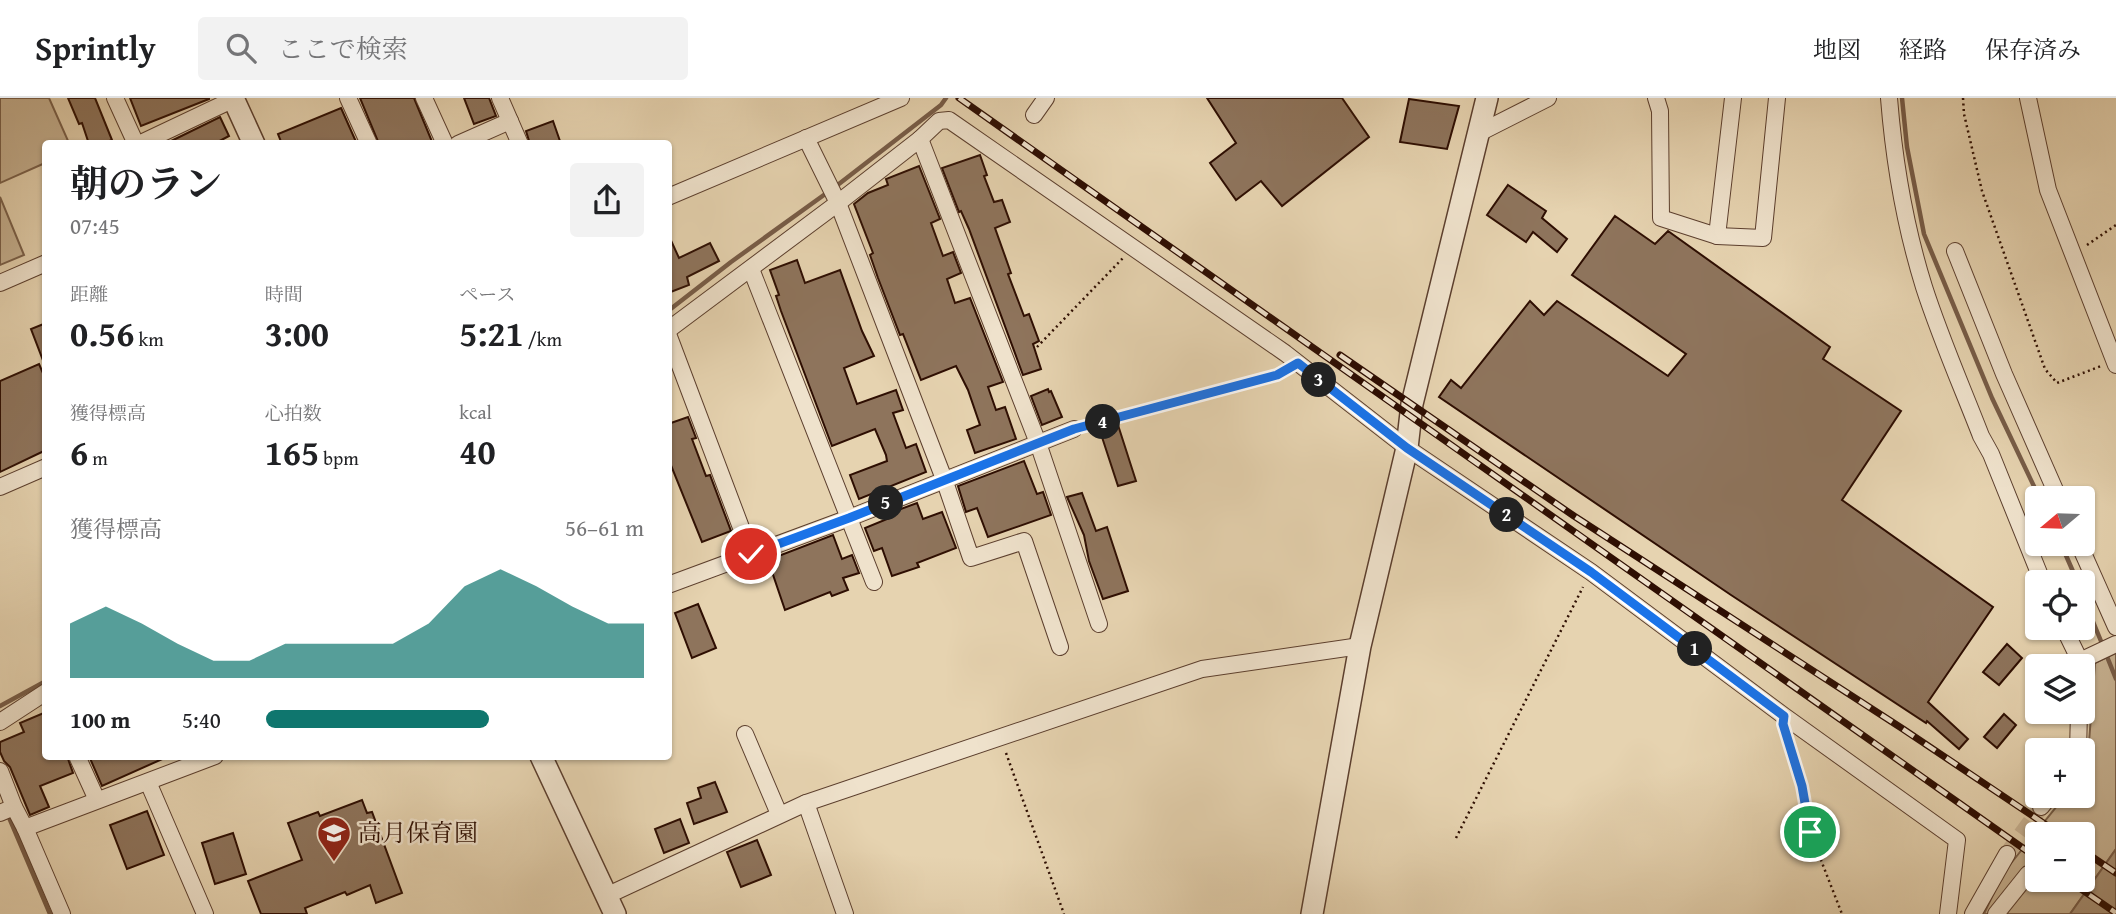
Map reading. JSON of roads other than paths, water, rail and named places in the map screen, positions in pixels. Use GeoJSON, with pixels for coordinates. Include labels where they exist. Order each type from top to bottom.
{"type":"FeatureCollection","features":[{"type":"Feature","properties":{"kind":"street"},"geometry":{"type":"LineString","coordinates":[[115,98],[135,140]]}},
{"type":"Feature","properties":{"kind":"street"},"geometry":{"type":"LineString","coordinates":[[146,140],[235,98],[252,140]]}},
{"type":"Feature","properties":{"kind":"street"},"geometry":{"type":"LineString","coordinates":[[348,98],[367,140]]}},
{"type":"Feature","properties":{"kind":"street"},"geometry":{"type":"LineString","coordinates":[[424,98],[442,140]]}},
{"type":"Feature","properties":{"kind":"street"},"geometry":{"type":"LineString","coordinates":[[500,98],[518,140]]}},
{"type":"Feature","properties":{"kind":"street"},"geometry":{"type":"LineString","coordinates":[[672,195],[901,98]]}},
{"type":"Feature","properties":{"kind":"street"},"geometry":{"type":"LineString","coordinates":[[1034,115],[1046,98]]}},
{"type":"Feature","properties":{"kind":"street"},"geometry":{"type":"LineString","coordinates":[[1312,914],[1360,646],[1407,448],[1412,404],[1487,98]]}},
{"type":"Feature","properties":{"kind":"street"},"geometry":{"type":"LineString","coordinates":[[1479,133],[1548,98]]}},
{"type":"Feature","properties":{"kind":"street"},"geometry":{"type":"LineString","coordinates":[[1656,98],[1660,111],[1661,218],[1717,236],[1763,238],[1777,98]]}},
{"type":"Feature","properties":{"kind":"street"},"geometry":{"type":"LineString","coordinates":[[1717,236],[1733,98]]}},
{"type":"Feature","properties":{"kind":"street"},"geometry":{"type":"LineString","coordinates":[[1889,98],[1891,130],[1909,229],[1924,288],[1981,436],[2038,570]]}},
{"type":"Feature","properties":{"kind":"street"},"geometry":{"type":"LineString","coordinates":[[2028,98],[2048,190],[2115,363]]}},
{"type":"Feature","properties":{"kind":"street"},"geometry":{"type":"LineString","coordinates":[[672,329],[838,203],[939,121],[949,120],[1298,363],[1407,448],[1591,572],[1784,716],[1957,840],[1948,914]]}},
{"type":"Feature","properties":{"kind":"street"},"geometry":{"type":"LineString","coordinates":[[467,140],[510,121]]}},
{"type":"Feature","properties":{"kind":"street"},"geometry":{"type":"LineString","coordinates":[[806,138],[838,203],[944,479],[971,558],[1024,541],[1060,647]]}},
{"type":"Feature","properties":{"kind":"street"},"geometry":{"type":"LineString","coordinates":[[920,139],[1038,443],[1099,624]]}},
{"type":"Feature","properties":{"kind":"street"},"geometry":{"type":"LineString","coordinates":[[1955,251],[2004,374],[2053,486]]}},
{"type":"Feature","properties":{"kind":"street"},"geometry":{"type":"LineString","coordinates":[[0,283],[42,265]]}},
{"type":"Feature","properties":{"kind":"street"},"geometry":{"type":"LineString","coordinates":[[751,269],[874,582]]}},
{"type":"Feature","properties":{"kind":"street"},"geometry":{"type":"LineString","coordinates":[[672,343],[751,554]]}},
{"type":"Feature","properties":{"kind":"street"},"geometry":{"type":"LineString","coordinates":[[672,584],[849,518],[1074,429]]}},
{"type":"Feature","properties":{"kind":"street"},"geometry":{"type":"LineString","coordinates":[[0,487],[42,469]]}},
{"type":"Feature","properties":{"kind":"street"},"geometry":{"type":"LineString","coordinates":[[2084,556],[2116,627]]}},
{"type":"Feature","properties":{"kind":"street"},"geometry":{"type":"LineString","coordinates":[[2095,656],[2116,644]]}},
{"type":"Feature","properties":{"kind":"street"},"geometry":{"type":"LineString","coordinates":[[543,760],[610,905],[779,814],[806,803],[1202,668],[1360,646]]}},
{"type":"Feature","properties":{"kind":"street"},"geometry":{"type":"LineString","coordinates":[[0,722],[42,695]]}},
{"type":"Feature","properties":{"kind":"street"},"geometry":{"type":"LineString","coordinates":[[745,734],[779,814]]}},
{"type":"Feature","properties":{"kind":"street"},"geometry":{"type":"LineString","coordinates":[[80,760],[97,800]]}},
{"type":"Feature","properties":{"kind":"street"},"geometry":{"type":"LineString","coordinates":[[25,828],[205,760]]}},
{"type":"Feature","properties":{"kind":"street"},"geometry":{"type":"LineString","coordinates":[[0,771],[7,810],[25,828],[62,914]]}},
{"type":"Feature","properties":{"kind":"street"},"geometry":{"type":"LineString","coordinates":[[148,782],[205,914]]}},
{"type":"Feature","properties":{"kind":"street"},"geometry":{"type":"LineString","coordinates":[[806,803],[845,914]]}},
{"type":"Feature","properties":{"kind":"street"},"geometry":{"type":"LineString","coordinates":[[1973,914],[2007,853]]}},
{"type":"Feature","properties":{"kind":"street"},"geometry":{"type":"LineString","coordinates":[[1996,914],[2025,878]]}},
{"type":"Feature","properties":{"kind":"waterway"},"geometry":{"type":"LineString","coordinates":[[835,187],[941,105],[946,98]]}},
{"type":"Feature","properties":{"kind":"waterway"},"geometry":{"type":"LineString","coordinates":[[1902,98],[1907,147],[1924,234],[1992,398],[2034,486]]}},
{"type":"Feature","properties":{"kind":"waterway"},"geometry":{"type":"LineString","coordinates":[[672,308],[828,192]]}},
{"type":"Feature","properties":{"kind":"waterway"},"geometry":{"type":"LineString","coordinates":[[2066,556],[2072,570]]}},
{"type":"Feature","properties":{"kind":"waterway"},"geometry":{"type":"LineString","coordinates":[[2095,627],[2103,646]]}},
{"type":"Feature","properties":{"kind":"waterway"},"geometry":{"type":"LineString","coordinates":[[2106,654],[2116,679]]}},
{"type":"Feature","properties":{"kind":"waterway"},"geometry":{"type":"LineString","coordinates":[[0,706],[42,683]]}},
{"type":"Feature","properties":{"kind":"waterway"},"geometry":{"type":"LineString","coordinates":[[8,815],[50,914]]}},
{"type":"Feature","properties":{"kind":"tunnel"},"geometry":{"type":"LineString","coordinates":[[2007,854],[2040,808]]}},
{"type":"Feature","properties":{"kind":"railway"},"geometry":{"type":"LineString","coordinates":[[959,98],[2025,850]]}},
{"type":"Feature","properties":{"kind":"railway"},"geometry":{"type":"LineString","coordinates":[[1340,355],[1574,516],[2042,822]]}},
{"type":"Feature","properties":{"kind":"railway"},"geometry":{"type":"LineString","coordinates":[[2095,859],[2116,873]]}},
{"type":"Feature","properties":{"kind":"railway"},"geometry":{"type":"LineString","coordinates":[[2085,892],[2116,913]]}},
{"type":"Feature","properties":{"kind":"place","name":"高月保育園"},"geometry":{"type":"Point","coordinates":[334,863]}}]}
